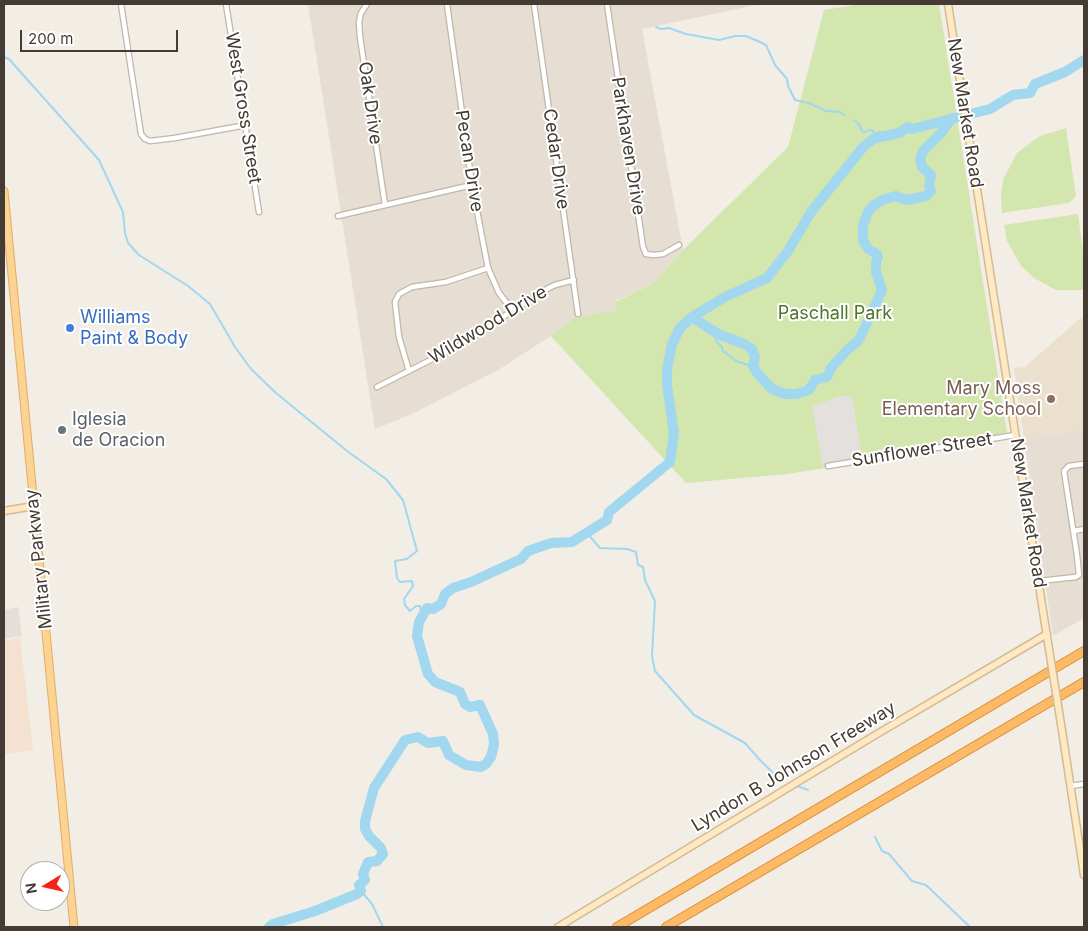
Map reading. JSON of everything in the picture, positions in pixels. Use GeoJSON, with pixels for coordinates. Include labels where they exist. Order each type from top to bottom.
{"type":"FeatureCollection","features":[{"type":"Feature","properties":{"kind":"highway"},"geometry":{"type":"LineString","coordinates":[[617,927],[1084,651]]}},
{"type":"Feature","properties":{"kind":"highway"},"geometry":{"type":"LineString","coordinates":[[666,927],[1084,682]]}},
{"type":"Feature","properties":{"kind":"main road","name":"Military Parkway"},"geometry":{"type":"LineString","coordinates":[[4,191],[74,927]]}},
{"type":"Feature","properties":{"kind":"street"},"geometry":{"type":"LineString","coordinates":[[120,4],[141,134],[145,139],[150,141],[246,125]]}},
{"type":"Feature","properties":{"kind":"street","name":"West Gross Street"},"geometry":{"type":"LineString","coordinates":[[226,4],[259,212]]}},
{"type":"Feature","properties":{"kind":"street","name":"Oak Drive"},"geometry":{"type":"LineString","coordinates":[[367,4],[361,13],[359,22],[360,37],[385,205]]}},
{"type":"Feature","properties":{"kind":"street","name":"Pecan Drive"},"geometry":{"type":"LineString","coordinates":[[447,4],[472,185],[488,268],[499,293],[513,311]]}},
{"type":"Feature","properties":{"kind":"street","name":"Cedar Drive"},"geometry":{"type":"LineString","coordinates":[[534,4],[578,314]]}},
{"type":"Feature","properties":{"kind":"street","name":"Parkhaven Drive"},"geometry":{"type":"LineString","coordinates":[[607,4],[643,247],[646,254],[654,256],[663,254],[679,245]]}},
{"type":"Feature","properties":{"kind":"street","name":"New Market Road"},"geometry":{"type":"LineString","coordinates":[[948,4],[1084,875]]}},
{"type":"Feature","properties":{"kind":"street"},"geometry":{"type":"LineString","coordinates":[[338,216],[472,185]]}},
{"type":"Feature","properties":{"kind":"street"},"geometry":{"type":"LineString","coordinates":[[410,371],[398,330],[395,302],[399,294],[412,287],[446,282],[488,268]]}},
{"type":"Feature","properties":{"kind":"street","name":"Wildwood Drive"},"geometry":{"type":"LineString","coordinates":[[376,387],[460,345],[541,292],[555,285],[574,280]]}},
{"type":"Feature","properties":{"kind":"street","name":"Sunflower Street"},"geometry":{"type":"LineString","coordinates":[[828,466],[1015,435]]}},
{"type":"Feature","properties":{"kind":"street"},"geometry":{"type":"LineString","coordinates":[[1039,581],[1078,575],[1079,570],[1065,469],[1069,466],[1084,464]]}},
{"type":"Feature","properties":{"kind":"street"},"geometry":{"type":"LineString","coordinates":[[4,511],[34,506]]}},
{"type":"Feature","properties":{"kind":"street"},"geometry":{"type":"LineString","coordinates":[[1074,531],[1084,529]]}},
{"type":"Feature","properties":{"kind":"street","name":"Lyndon B Johnson Freeway"},"geometry":{"type":"LineString","coordinates":[[558,927],[872,737],[1047,634]]}},
{"type":"Feature","properties":{"kind":"street"},"geometry":{"type":"LineString","coordinates":[[1070,786],[1084,784]]}},
{"type":"Feature","properties":{"kind":"shaded area"},"geometry":{"type":"Polygon","coordinates":[[[308,4],[761,4],[642,29],[683,250],[654,283],[615,301],[616,310],[574,318],[551,336],[498,370],[412,414],[375,429],[308,4]]]}},
{"type":"Feature","properties":{"kind":"shaded area","name":"Mary Moss Elementary School"},"geometry":{"type":"Polygon","coordinates":[[[1084,315],[1084,429],[1024,439],[1014,368],[1025,367],[1084,315]]]}},
{"type":"Feature","properties":{"kind":"shaded area"},"geometry":{"type":"Polygon","coordinates":[[[841,396],[852,397],[863,462],[823,468],[812,406],[841,396]]]}},
{"type":"Feature","properties":{"kind":"shaded area"},"geometry":{"type":"Polygon","coordinates":[[[1084,429],[1084,618],[1053,636],[1024,439],[1084,429]]]}},
{"type":"Feature","properties":{"kind":"shaded area"},"geometry":{"type":"Polygon","coordinates":[[[18,607],[22,636],[4,639],[4,610],[18,607]]]}},
{"type":"Feature","properties":{"kind":"shaded area"},"geometry":{"type":"Polygon","coordinates":[[[20,638],[33,750],[4,754],[4,641],[20,638]]]}},
{"type":"Feature","properties":{"kind":"green space","name":"Paschall Park"},"geometry":{"type":"Polygon","coordinates":[[[861,4],[939,4],[1008,439],[787,474],[686,483],[551,336],[574,318],[616,310],[615,302],[654,283],[683,250],[788,147],[824,10],[861,4]]]}},
{"type":"Feature","properties":{"kind":"green space"},"geometry":{"type":"Polygon","coordinates":[[[1066,128],[1076,196],[1069,203],[1002,213],[1001,196],[1003,180],[1017,153],[1040,136],[1066,128]]]}},
{"type":"Feature","properties":{"kind":"green space"},"geometry":{"type":"Polygon","coordinates":[[[1078,214],[1084,260],[1084,290],[1056,290],[1034,278],[1021,266],[1007,241],[1004,225],[1078,214]]]}},
{"type":"Feature","properties":{"kind":"waterway"},"geometry":{"type":"LineString","coordinates":[[656,27],[661,29],[669,28],[686,34],[719,40],[735,36],[746,36],[760,42],[766,45],[775,65],[787,79],[788,86],[795,100],[809,103],[826,111],[840,112],[845,116]]}},
{"type":"Feature","properties":{"kind":"waterway"},"geometry":{"type":"LineString","coordinates":[[4,57],[9,59],[99,160],[123,212],[128,243],[139,255],[188,286],[210,304],[235,347],[251,369],[276,393],[347,451],[386,479],[403,500],[417,551],[407,559],[395,561],[397,578],[400,582],[412,581],[413,586],[404,599],[405,605],[410,611],[416,606],[420,606],[422,617]]}},
{"type":"Feature","properties":{"kind":"waterway"},"geometry":{"type":"LineString","coordinates":[[269,927],[273,924],[315,911],[361,891],[359,885],[365,880],[363,874],[368,862],[377,861],[383,854],[381,848],[365,829],[365,821],[374,788],[405,740],[418,737],[428,743],[443,741],[449,755],[466,765],[481,767],[491,757],[494,745],[493,734],[480,705],[470,707],[465,704],[460,692],[435,682],[428,674],[417,636],[419,622],[427,608],[433,609],[441,604],[445,594],[453,588],[471,582],[521,559],[528,551],[551,543],[572,542],[607,520],[609,512],[670,462],[674,433],[667,385],[667,369],[672,344],[680,328],[692,317],[725,297],[767,278],[788,251],[811,212],[864,146],[875,138],[899,133],[908,127],[912,129],[990,109],[1013,95],[1030,93],[1035,84],[1065,72],[1084,60]]}},
{"type":"Feature","properties":{"kind":"waterway"},"geometry":{"type":"LineString","coordinates":[[692,317],[718,334],[752,349],[755,357],[753,366],[772,389],[785,394],[796,394],[809,390],[815,380],[827,377],[831,368],[859,340],[882,290],[876,272],[877,254],[868,249],[863,240],[863,225],[868,212],[882,200],[896,196],[906,200],[912,199],[926,196],[931,191],[929,186],[931,175],[922,167],[920,159],[923,151],[941,133],[952,118]]}},
{"type":"Feature","properties":{"kind":"waterway"},"geometry":{"type":"LineString","coordinates":[[853,120],[858,123],[863,132],[872,130],[875,134],[880,132],[884,136]]}},
{"type":"Feature","properties":{"kind":"waterway"},"geometry":{"type":"LineString","coordinates":[[714,332],[716,341],[722,347],[722,350],[736,361],[748,365],[757,372]]}},
{"type":"Feature","properties":{"kind":"waterway"},"geometry":{"type":"LineString","coordinates":[[587,533],[600,548],[627,549],[636,552],[638,565],[643,567],[645,580],[655,601],[652,656],[655,671],[694,715],[745,743],[781,781]]}},
{"type":"Feature","properties":{"kind":"waterway"},"geometry":{"type":"LineString","coordinates":[[797,786],[808,790]]}},
{"type":"Feature","properties":{"kind":"waterway"},"geometry":{"type":"LineString","coordinates":[[875,837],[882,851],[889,854],[912,881],[926,885],[970,927]]}},
{"type":"Feature","properties":{"kind":"waterway"},"geometry":{"type":"LineString","coordinates":[[361,891],[372,904],[383,927]]}},
{"type":"Feature","properties":{"kind":"place","name":"Williams Paint & Body"},"geometry":{"type":"Point","coordinates":[70,328]}},
{"type":"Feature","properties":{"kind":"place","name":"Mary Moss Elementary School"},"geometry":{"type":"Point","coordinates":[1051,399]}},
{"type":"Feature","properties":{"kind":"place","name":"Iglesia de Oracion"},"geometry":{"type":"Point","coordinates":[62,430]}}]}
